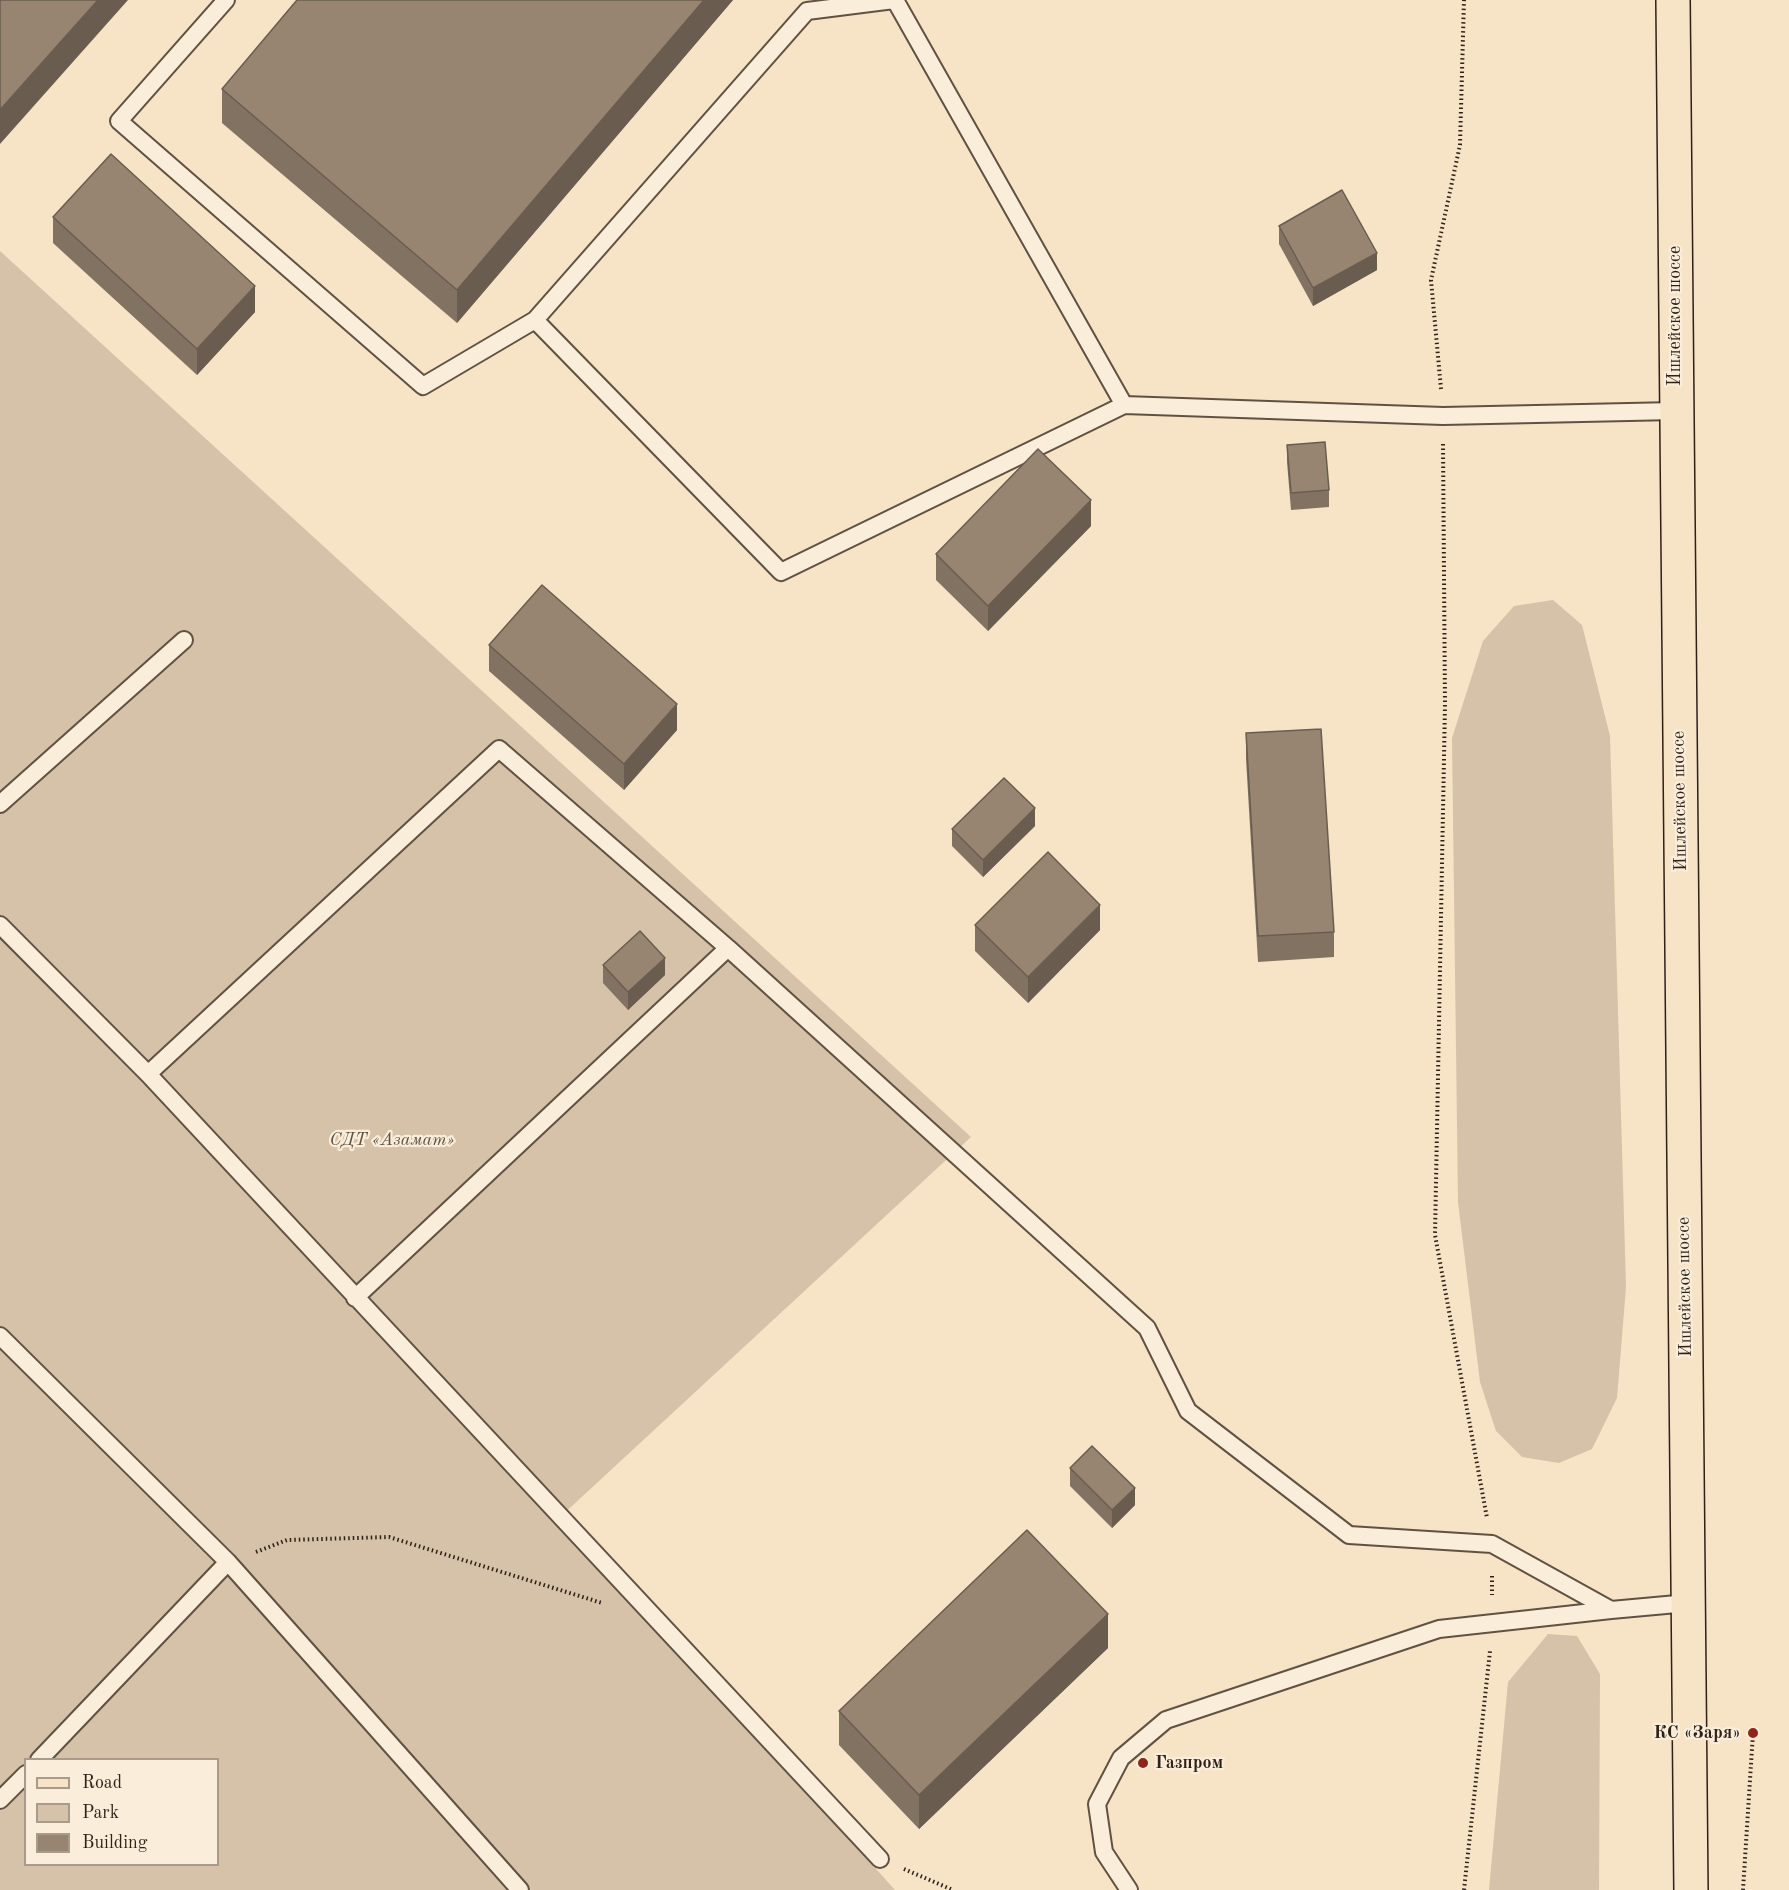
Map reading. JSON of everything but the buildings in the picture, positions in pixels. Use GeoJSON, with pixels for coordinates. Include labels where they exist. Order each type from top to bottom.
{"type":"FeatureCollection","features":[{"type":"Feature","properties":{"kind":"main road","name":"Ишлейское шоссе"},"geometry":{"type":"LineString","coordinates":[[1673,0],[1675,411],[1691,1890]]}},
{"type":"Feature","properties":{"kind":"lane"},"geometry":{"type":"LineString","coordinates":[[225,0],[119,121],[423,386],[535,320],[807,11],[895,0],[1124,405]]}},
{"type":"Feature","properties":{"kind":"lane"},"geometry":{"type":"LineString","coordinates":[[535,320],[781,572],[1124,405],[1443,416],[1675,411]]}},
{"type":"Feature","properties":{"kind":"lane"},"geometry":{"type":"LineString","coordinates":[[0,804],[184,640]]}},
{"type":"Feature","properties":{"kind":"lane"},"geometry":{"type":"LineString","coordinates":[[148,1074],[499,749],[728,948],[1147,1328],[1188,1411],[1349,1535],[1492,1544],[1611,1610]]}},
{"type":"Feature","properties":{"kind":"lane"},"geometry":{"type":"LineString","coordinates":[[0,925],[148,1074],[880,1859]]}},
{"type":"Feature","properties":{"kind":"lane"},"geometry":{"type":"LineString","coordinates":[[355,1298],[728,948]]}},
{"type":"Feature","properties":{"kind":"lane"},"geometry":{"type":"LineString","coordinates":[[3,1346],[228,1562],[520,1890]]}},
{"type":"Feature","properties":{"kind":"lane"},"geometry":{"type":"LineString","coordinates":[[41,1758],[228,1562]]}},
{"type":"Feature","properties":{"kind":"lane"},"geometry":{"type":"LineString","coordinates":[[1129,1890],[1104,1852],[1097,1804],[1121,1758],[1166,1720],[1439,1629],[1493,1621],[1688,1603]]}},
{"type":"Feature","properties":{"kind":"lane"},"geometry":{"type":"LineString","coordinates":[[0,1800],[24,1776]]}},
{"type":"Feature","properties":{"kind":"path"},"geometry":{"type":"LineString","coordinates":[[1464,0],[1460,145],[1431,280],[1443,416],[1445,704],[1435,1235],[1492,1544],[1493,1621],[1464,1890]]}},
{"type":"Feature","properties":{"kind":"path"},"geometry":{"type":"LineString","coordinates":[[228,1562],[287,1540],[389,1538],[655,1620]]}},
{"type":"Feature","properties":{"kind":"path"},"geometry":{"type":"LineString","coordinates":[[1743,1890],[1753,1733]]}},
{"type":"Feature","properties":{"kind":"path"},"geometry":{"type":"LineString","coordinates":[[880,1859],[953,1890]]}},
{"type":"Feature","properties":{"kind":"green space","name":"СДТ «Азамат»"},"geometry":{"type":"Polygon","coordinates":[[[0,251],[971,1137],[559,1518],[895,1890],[0,1890],[0,251]]]}},
{"type":"Feature","properties":{"kind":"green space"},"geometry":{"type":"Polygon","coordinates":[[[1553,600],[1582,625],[1610,736],[1626,1287],[1617,1398],[1592,1449],[1559,1463],[1522,1457],[1496,1431],[1480,1382],[1458,1202],[1452,738],[1483,641],[1514,606],[1553,600]]]}},
{"type":"Feature","properties":{"kind":"green space"},"geometry":{"type":"Polygon","coordinates":[[[1548,1634],[1577,1636],[1600,1674],[1599,1890],[1489,1890],[1508,1682],[1548,1634]]]}},
{"type":"Feature","properties":{"kind":"place","name":"КС «Заря»"},"geometry":{"type":"Point","coordinates":[1753,1733]}},
{"type":"Feature","properties":{"kind":"place","name":"Газпром"},"geometry":{"type":"Point","coordinates":[1143,1763]}}]}
